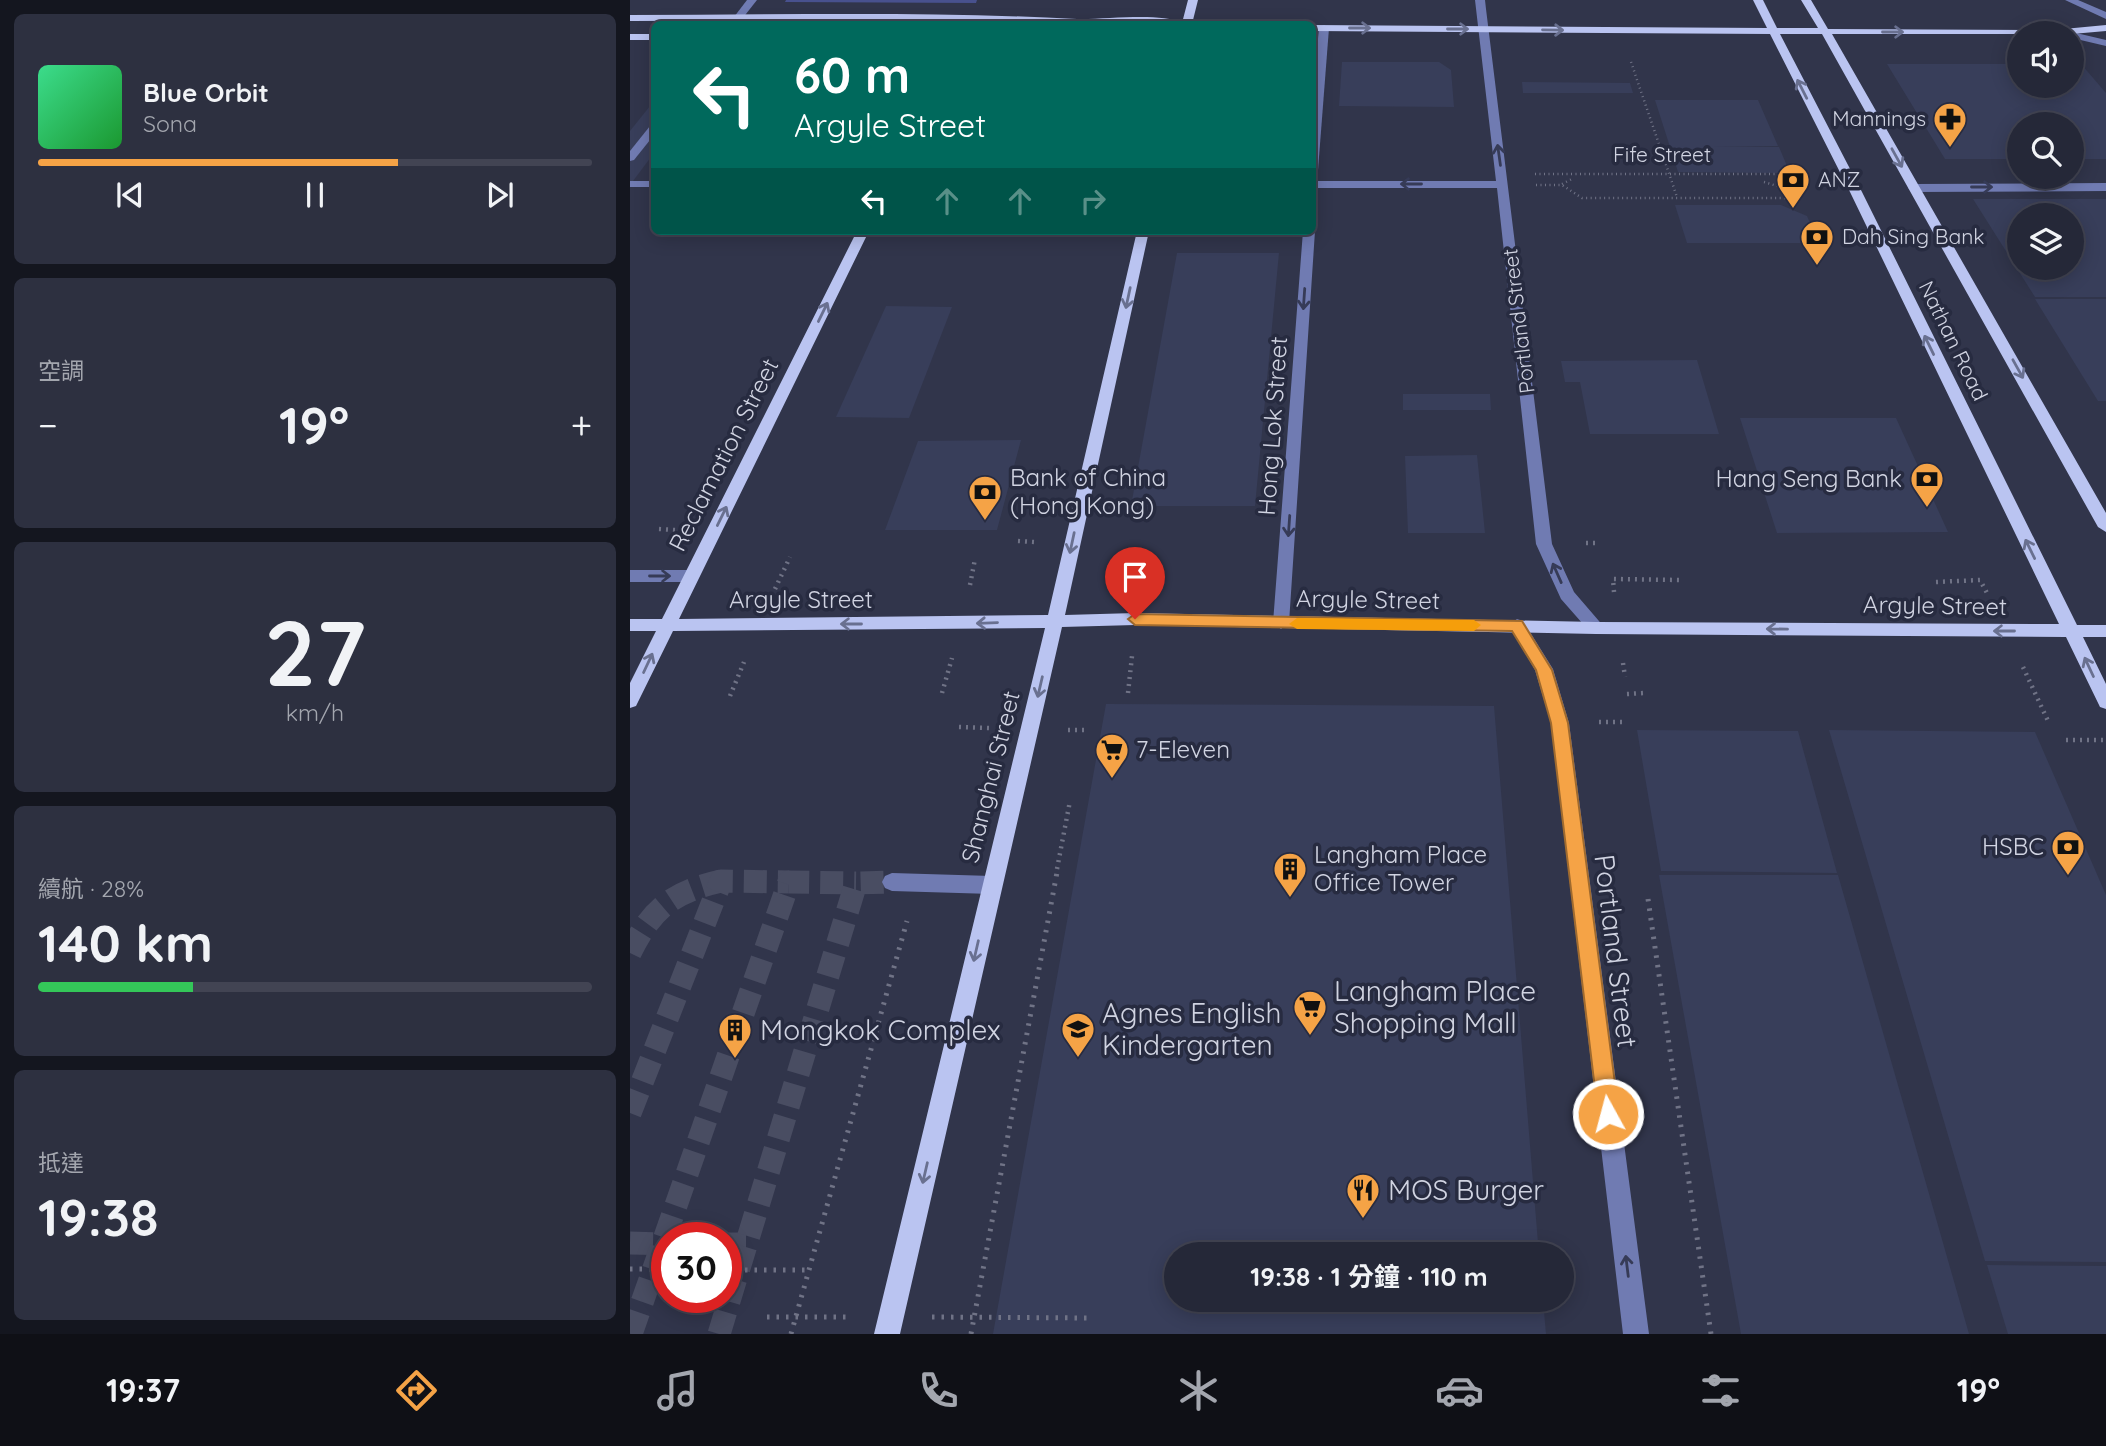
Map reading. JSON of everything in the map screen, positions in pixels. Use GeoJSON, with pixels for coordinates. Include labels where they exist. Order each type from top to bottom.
{"type":"FeatureCollection","features":[{"type":"Feature","properties":{"kind":"main road"},"geometry":{"type":"LineString","coordinates":[[1188,21],[1193,0]]}},
{"type":"Feature","properties":{"kind":"main road","name":"Nathan Road"},"geometry":{"type":"LineString","coordinates":[[1758,0],[1830,146],[1856,192],[2106,702]]}},
{"type":"Feature","properties":{"kind":"main road","name":"Nathan Road"},"geometry":{"type":"LineString","coordinates":[[1806,0],[2106,527]]}},
{"type":"Feature","properties":{"kind":"main road"},"geometry":{"type":"LineString","coordinates":[[630,18],[973,17],[1071,21]]}},
{"type":"Feature","properties":{"kind":"main road"},"geometry":{"type":"LineString","coordinates":[[1318,28],[2007,33]]}},
{"type":"Feature","properties":{"kind":"main road"},"geometry":{"type":"LineString","coordinates":[[2084,30],[2106,28]]}},
{"type":"Feature","properties":{"kind":"main road"},"geometry":{"type":"LineString","coordinates":[[632,37],[651,37]]}},
{"type":"Feature","properties":{"kind":"main road","name":"Reclamation Street"},"geometry":{"type":"LineString","coordinates":[[630,701],[861,235]]}},
{"type":"Feature","properties":{"kind":"main road","name":"Shanghai Street"},"geometry":{"type":"LineString","coordinates":[[887,1334],[1055,621],[1142,235]]}},
{"type":"Feature","properties":{"kind":"main road","name":"Argyle Street"},"geometry":{"type":"LineString","coordinates":[[630,625],[962,624],[1135,619],[1596,628],[2106,631]]}},
{"type":"Feature","properties":{"kind":"street"},"geometry":{"type":"LineString","coordinates":[[739,17],[752,0]]}},
{"type":"Feature","properties":{"kind":"street","name":"Portland Street"},"geometry":{"type":"LineString","coordinates":[[1480,0],[1484,53],[1503,185],[1544,544],[1567,595],[1596,628]]}},
{"type":"Feature","properties":{"kind":"street"},"geometry":{"type":"LineString","coordinates":[[2070,0],[2106,16]]}},
{"type":"Feature","properties":{"kind":"street"},"geometry":{"type":"LineString","coordinates":[[1316,75],[1318,28]]}},
{"type":"Feature","properties":{"kind":"street"},"geometry":{"type":"LineString","coordinates":[[2084,38],[2106,43]]}},
{"type":"Feature","properties":{"kind":"street"},"geometry":{"type":"LineString","coordinates":[[630,158],[651,132]]}},
{"type":"Feature","properties":{"kind":"street"},"geometry":{"type":"LineString","coordinates":[[630,184],[651,184]]}},
{"type":"Feature","properties":{"kind":"street"},"geometry":{"type":"LineString","coordinates":[[1316,184],[1503,185]]}},
{"type":"Feature","properties":{"kind":"street"},"geometry":{"type":"LineString","coordinates":[[1914,188],[2106,187]]}},
{"type":"Feature","properties":{"kind":"street","name":"Hong Lok Street"},"geometry":{"type":"LineString","coordinates":[[1282,623],[1309,235]]}},
{"type":"Feature","properties":{"kind":"street"},"geometry":{"type":"LineString","coordinates":[[630,576],[690,576]]}},
{"type":"Feature","properties":{"kind":"street","name":"Portland Street"},"geometry":{"type":"LineString","coordinates":[[1517,625],[1544,670],[1560,723],[1636,1334]]}},
{"type":"Feature","properties":{"kind":"street"},"geometry":{"type":"LineString","coordinates":[[892,882],[992,885]]}},
{"type":"Feature","properties":{"kind":"path"},"geometry":{"type":"LineString","coordinates":[[1629,56],[1677,197]]}},
{"type":"Feature","properties":{"kind":"path","name":"Fife Street"},"geometry":{"type":"LineString","coordinates":[[1524,174],[1800,173]]}},
{"type":"Feature","properties":{"kind":"path","name":"Fife Street"},"geometry":{"type":"LineString","coordinates":[[1574,178],[1562,184],[1582,198],[1784,198],[1794,191],[1807,191]]}},
{"type":"Feature","properties":{"kind":"path"},"geometry":{"type":"LineString","coordinates":[[1765,182],[1794,191]]}},
{"type":"Feature","properties":{"kind":"path"},"geometry":{"type":"LineString","coordinates":[[1614,579],[1680,580]]}},
{"type":"Feature","properties":{"kind":"path"},"geometry":{"type":"LineString","coordinates":[[1936,582],[1980,580]]}},
{"type":"Feature","properties":{"kind":"path"},"geometry":{"type":"LineString","coordinates":[[1627,694],[1645,693]]}},
{"type":"Feature","properties":{"kind":"path"},"geometry":{"type":"LineString","coordinates":[[2066,740],[2106,740]]}},
{"type":"Feature","properties":{"kind":"path"},"geometry":{"type":"LineString","coordinates":[[971,1334],[1070,801]]}},
{"type":"Feature","properties":{"kind":"path"},"geometry":{"type":"LineString","coordinates":[[791,1334],[917,884]]}},
{"type":"Feature","properties":{"kind":"path"},"geometry":{"type":"LineString","coordinates":[[1648,899],[1711,1334]]}},
{"type":"Feature","properties":{"kind":"path"},"geometry":{"type":"LineString","coordinates":[[630,1269],[651,1269]]}},
{"type":"Feature","properties":{"kind":"path"},"geometry":{"type":"LineString","coordinates":[[742,1270],[808,1270]]}},
{"type":"Feature","properties":{"kind":"shaded area"},"geometry":{"type":"Polygon","coordinates":[[[977,0],[976,3],[785,2],[977,0]]]}},
{"type":"Feature","properties":{"kind":"shaded area"},"geometry":{"type":"Polygon","coordinates":[[[1342,62],[1439,62],[1451,70],[1454,107],[1339,106],[1342,62]]]}},
{"type":"Feature","properties":{"kind":"shaded area"},"geometry":{"type":"Polygon","coordinates":[[[1887,64],[2007,64],[2007,98],[2084,98],[2084,67],[2106,93],[2106,159],[2084,159],[2084,112],[2007,112],[2007,159],[1945,159],[1887,64]]]}},
{"type":"Feature","properties":{"kind":"shaded area"},"geometry":{"type":"Polygon","coordinates":[[[1522,82],[1630,83],[1633,93],[1523,93],[1522,82]]]}},
{"type":"Feature","properties":{"kind":"shaded area"},"geometry":{"type":"Polygon","coordinates":[[[1655,100],[1758,100],[1778,146],[1714,147],[1779,147],[1790,173],[1678,172],[1655,100]]]}},
{"type":"Feature","properties":{"kind":"shaded area"},"geometry":{"type":"Polygon","coordinates":[[[651,105],[651,157],[630,185],[630,131],[651,105]]]}},
{"type":"Feature","properties":{"kind":"shaded area"},"geometry":{"type":"Polygon","coordinates":[[[1973,199],[2106,199],[2106,297],[2035,297],[2024,280],[2084,280],[2084,203],[2007,203],[2007,253],[1973,199]]]}},
{"type":"Feature","properties":{"kind":"shaded area"},"geometry":{"type":"Polygon","coordinates":[[[1675,205],[1781,205],[1807,216],[1819,243],[1687,243],[1675,205]]]}},
{"type":"Feature","properties":{"kind":"shaded area"},"geometry":{"type":"Polygon","coordinates":[[[1177,253],[1279,253],[1255,506],[1131,506],[1177,253]]]}},
{"type":"Feature","properties":{"kind":"shaded area"},"geometry":{"type":"Polygon","coordinates":[[[2035,299],[2106,299],[2106,401],[2098,401],[2035,299]]]}},
{"type":"Feature","properties":{"kind":"shaded area"},"geometry":{"type":"Polygon","coordinates":[[[886,306],[952,307],[909,418],[836,417],[886,306]]]}},
{"type":"Feature","properties":{"kind":"shaded area"},"geometry":{"type":"Polygon","coordinates":[[[1697,360],[1719,434],[1590,434],[1580,382],[1565,382],[1561,361],[1697,360]]]}},
{"type":"Feature","properties":{"kind":"shaded area"},"geometry":{"type":"Polygon","coordinates":[[[1403,394],[1490,394],[1491,410],[1403,410],[1403,394]]]}},
{"type":"Feature","properties":{"kind":"shaded area"},"geometry":{"type":"Polygon","coordinates":[[[1740,418],[1896,418],[1948,532],[1777,533],[1740,418]]]}},
{"type":"Feature","properties":{"kind":"shaded area"},"geometry":{"type":"Polygon","coordinates":[[[1021,440],[997,530],[885,530],[918,441],[1021,440]]]}},
{"type":"Feature","properties":{"kind":"shaded area"},"geometry":{"type":"Polygon","coordinates":[[[1477,455],[1485,533],[1408,533],[1405,456],[1477,455]]]}},
{"type":"Feature","properties":{"kind":"shaded area","name":"Langham Place Shopping Mall"},"geometry":{"type":"Polygon","coordinates":[[[1106,704],[1494,706],[1538,1242],[1164,1242],[1164,1312],[1544,1312],[1546,1334],[993,1334],[1106,704]]]}},
{"type":"Feature","properties":{"kind":"shaded area"},"geometry":{"type":"Polygon","coordinates":[[[1637,730],[1798,731],[1837,873],[1661,871],[1637,730]]]}},
{"type":"Feature","properties":{"kind":"shaded area"},"geometry":{"type":"Polygon","coordinates":[[[1829,730],[2035,732],[2106,895],[2106,1262],[1985,1261],[1829,730]]]}},
{"type":"Feature","properties":{"kind":"shaded area"},"geometry":{"type":"Polygon","coordinates":[[[1659,875],[1838,875],[1969,1334],[1741,1334],[1659,875]]]}},
{"type":"Feature","properties":{"kind":"shaded area"},"geometry":{"type":"Polygon","coordinates":[[[1987,1265],[2106,1266],[2106,1334],[2008,1334],[1987,1265]]]}},
{"type":"Feature","properties":{"kind":"tunnel"},"geometry":{"type":"LineString","coordinates":[[630,953],[647,924],[666,904],[704,885],[721,881]]}},
{"type":"Feature","properties":{"kind":"tunnel"},"geometry":{"type":"LineString","coordinates":[[630,1113],[721,881]]}},
{"type":"Feature","properties":{"kind":"tunnel"},"geometry":{"type":"LineString","coordinates":[[721,881],[789,882]]}},
{"type":"Feature","properties":{"kind":"tunnel"},"geometry":{"type":"LineString","coordinates":[[670,1222],[789,882]]}},
{"type":"Feature","properties":{"kind":"tunnel"},"geometry":{"type":"LineString","coordinates":[[789,882],[856,883]]}},
{"type":"Feature","properties":{"kind":"tunnel"},"geometry":{"type":"LineString","coordinates":[[856,883],[892,882]]}},
{"type":"Feature","properties":{"kind":"tunnel"},"geometry":{"type":"LineString","coordinates":[[719,1334],[856,883]]}},
{"type":"Feature","properties":{"kind":"tunnel"},"geometry":{"type":"LineString","coordinates":[[630,1243],[651,1244]]}},
{"type":"Feature","properties":{"kind":"tunnel"},"geometry":{"type":"LineString","coordinates":[[631,1334],[651,1277]]}},
{"type":"Feature","properties":{"kind":"slow traffic"},"geometry":{"type":"LineString","coordinates":[[1297,624],[1474,625]]}},
{"type":"Feature","properties":{"kind":"place","name":"Mannings"},"geometry":{"type":"Point","coordinates":[1950,149]}},
{"type":"Feature","properties":{"kind":"place","name":"ANZ"},"geometry":{"type":"Point","coordinates":[1793,210]}},
{"type":"Feature","properties":{"kind":"place","name":"Dah Sing Bank"},"geometry":{"type":"Point","coordinates":[1817,267]}},
{"type":"Feature","properties":{"kind":"place","name":"Hang Seng Bank"},"geometry":{"type":"Point","coordinates":[1927,509]}},
{"type":"Feature","properties":{"kind":"place","name":"Bank of China (Hong Kong)"},"geometry":{"type":"Point","coordinates":[985,522]}},
{"type":"Feature","properties":{"kind":"place","name":"7-Eleven"},"geometry":{"type":"Point","coordinates":[1112,780]}},
{"type":"Feature","properties":{"kind":"place","name":"HSBC"},"geometry":{"type":"Point","coordinates":[2068,877]}},
{"type":"Feature","properties":{"kind":"place","name":"Langham Place Office Tower"},"geometry":{"type":"Point","coordinates":[1290,899]}},
{"type":"Feature","properties":{"kind":"place","name":"Langham Place Shopping Mall"},"geometry":{"type":"Point","coordinates":[1310,1037]}},
{"type":"Feature","properties":{"kind":"place","name":"Agnes English Kindergarten"},"geometry":{"type":"Point","coordinates":[1078,1059]}},
{"type":"Feature","properties":{"kind":"place","name":"Mongkok Complex"},"geometry":{"type":"Point","coordinates":[735,1060]}},
{"type":"Feature","properties":{"kind":"place","name":"MOS Burger"},"geometry":{"type":"Point","coordinates":[1363,1220]}},
{"type":"Feature","properties":{"kind":"route"},"geometry":{"type":"LineString","coordinates":[[1135,619],[1517,625],[1544,670],[1560,723],[1608,1114]]}}]}
